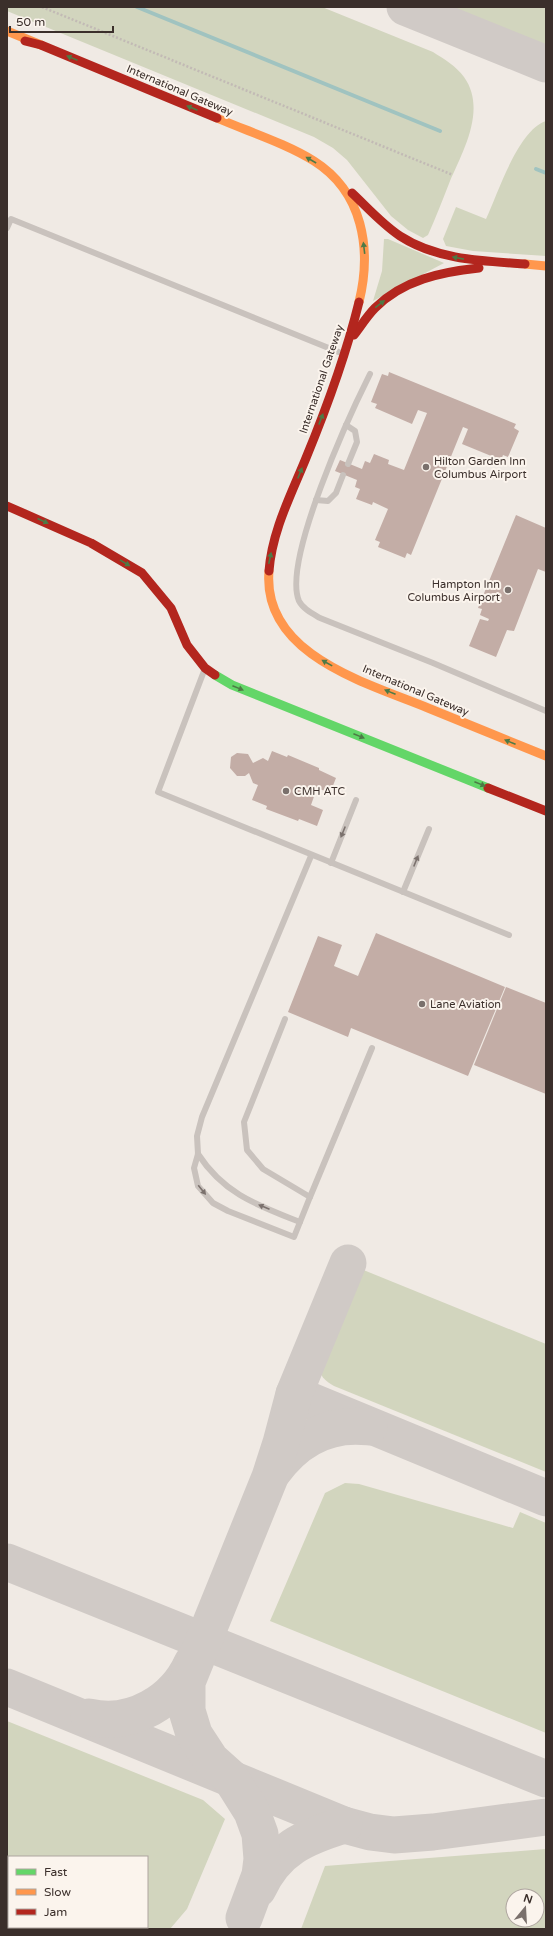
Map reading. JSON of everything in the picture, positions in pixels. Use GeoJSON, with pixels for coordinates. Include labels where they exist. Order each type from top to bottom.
{"type":"FeatureCollection","features":[{"type":"Feature","properties":{"kind":"main road","name":"International Gateway"},"geometry":{"type":"LineString","coordinates":[[7,31],[300,153],[319,164],[342,183],[354,204],[360,220],[365,254],[361,292],[348,342],[335,383],[274,537],[268,564],[269,590],[274,612],[285,628],[305,649],[324,662],[362,681],[528,749],[546,758]]}},
{"type":"Feature","properties":{"kind":"main road"},"geometry":{"type":"LineString","coordinates":[[7,38],[41,45]]}},
{"type":"Feature","properties":{"kind":"main road"},"geometry":{"type":"LineString","coordinates":[[342,183],[386,226],[418,246],[457,258],[546,266]]}},
{"type":"Feature","properties":{"kind":"main road"},"geometry":{"type":"LineString","coordinates":[[348,342],[375,307],[403,287],[434,275],[460,270],[525,264]]}},
{"type":"Feature","properties":{"kind":"main road"},"geometry":{"type":"LineString","coordinates":[[7,506],[91,543],[142,573],[171,608],[187,645],[204,668],[234,686],[546,811]]}},
{"type":"Feature","properties":{"kind":"lane"},"geometry":{"type":"LineString","coordinates":[[7,228],[11,219],[344,354]]}},
{"type":"Feature","properties":{"kind":"lane"},"geometry":{"type":"LineString","coordinates":[[370,374],[346,425],[316,500],[300,551],[296,586],[299,602],[320,618],[433,662],[546,711]]}},
{"type":"Feature","properties":{"kind":"lane"},"geometry":{"type":"LineString","coordinates":[[346,425],[355,431],[357,442],[348,464]]}},
{"type":"Feature","properties":{"kind":"lane"},"geometry":{"type":"LineString","coordinates":[[316,500],[328,501],[336,493],[343,475]]}},
{"type":"Feature","properties":{"kind":"lane"},"geometry":{"type":"LineString","coordinates":[[204,668],[158,792],[311,856],[509,935]]}},
{"type":"Feature","properties":{"kind":"lane"},"geometry":{"type":"LineString","coordinates":[[331,863],[356,800]]}},
{"type":"Feature","properties":{"kind":"lane"},"geometry":{"type":"LineString","coordinates":[[403,892],[429,829]]}},
{"type":"Feature","properties":{"kind":"lane"},"geometry":{"type":"LineString","coordinates":[[311,856],[202,1117],[197,1136],[198,1154],[194,1168],[198,1186],[213,1202],[228,1211],[294,1236],[372,1048]]}},
{"type":"Feature","properties":{"kind":"lane"},"geometry":{"type":"LineString","coordinates":[[285,1019],[244,1122],[247,1150],[263,1169],[310,1197]]}},
{"type":"Feature","properties":{"kind":"lane"},"geometry":{"type":"LineString","coordinates":[[198,1154],[209,1171],[227,1187],[259,1205],[300,1222]]}},
{"type":"Feature","properties":{"kind":"path"},"geometry":{"type":"LineString","coordinates":[[42,7],[453,176]]}},
{"type":"Feature","properties":{"kind":"green space"},"geometry":{"type":"Polygon","coordinates":[[[7,7],[322,7],[433,52],[454,66],[464,77],[471,89],[473,116],[470,130],[461,157],[437,215],[428,235],[423,238],[408,230],[391,216],[347,160],[333,148],[314,137],[7,11],[7,7]]]}},
{"type":"Feature","properties":{"kind":"green space"},"geometry":{"type":"Polygon","coordinates":[[[448,7],[546,7],[546,47],[448,7]]]}},
{"type":"Feature","properties":{"kind":"green space"},"geometry":{"type":"Polygon","coordinates":[[[546,121],[546,256],[473,251],[446,246],[443,239],[456,207],[486,219],[518,149],[526,136],[546,121]]]}},
{"type":"Feature","properties":{"kind":"green space"},"geometry":{"type":"Polygon","coordinates":[[[384,239],[388,239],[444,263],[373,301],[382,271],[384,239]]]}},
{"type":"Feature","properties":{"kind":"green space"},"geometry":{"type":"Polygon","coordinates":[[[361,1269],[546,1344],[546,1472],[334,1386],[322,1377],[319,1362],[356,1271],[361,1269]]]}},
{"type":"Feature","properties":{"kind":"green space"},"geometry":{"type":"Polygon","coordinates":[[[345,1483],[359,1484],[513,1528],[520,1512],[546,1523],[546,1733],[270,1621],[325,1493],[345,1483]]]}},
{"type":"Feature","properties":{"kind":"green space"},"geometry":{"type":"Polygon","coordinates":[[[7,1721],[203,1800],[225,1819],[187,1909],[170,1929],[26,1928],[148,1928],[148,1856],[8,1856],[7,1920],[7,1721]]]}},
{"type":"Feature","properties":{"kind":"green space"},"geometry":{"type":"Polygon","coordinates":[[[546,1849],[546,1929],[301,1929],[325,1866],[546,1849]]]}},
{"type":"Feature","properties":{"kind":"building","name":"Hilton Garden Inn Columbus Airport"},"geometry":{"type":"Polygon","coordinates":[[[389,372],[516,424],[514,428],[519,431],[508,457],[503,455],[501,460],[462,444],[468,429],[463,427],[411,555],[407,553],[405,558],[378,547],[380,542],[375,540],[388,509],[373,502],[372,505],[356,499],[360,489],[355,487],[357,480],[335,471],[340,460],[362,469],[365,461],[370,463],[374,454],[389,460],[388,464],[404,470],[427,413],[418,410],[412,424],[375,408],[377,404],[371,402],[382,374],[388,376],[389,372]]]}},
{"type":"Feature","properties":{"kind":"building","name":"Hampton Inn Columbus Airport"},"geometry":{"type":"Polygon","coordinates":[[[516,515],[546,528],[546,572],[538,569],[514,631],[507,630],[496,657],[469,646],[480,619],[488,621],[489,619],[480,615],[482,609],[478,608],[516,515]]]}},
{"type":"Feature","properties":{"kind":"building","name":"CMH ATC"},"geometry":{"type":"Polygon","coordinates":[[[272,751],[287,757],[288,755],[319,768],[319,770],[336,778],[330,793],[317,788],[311,805],[323,810],[317,826],[299,819],[298,821],[266,809],[267,806],[252,800],[258,785],[253,783],[249,773],[245,776],[237,776],[230,768],[231,757],[237,753],[248,754],[253,763],[263,758],[268,761],[272,751]]]}},
{"type":"Feature","properties":{"kind":"building","name":"Lane Aviation"},"geometry":{"type":"Polygon","coordinates":[[[376,933],[505,987],[468,1076],[351,1028],[348,1037],[288,1012],[318,936],[342,945],[334,966],[358,976],[376,933]]]}},
{"type":"Feature","properties":{"kind":"building","name":"Lane Aviation"},"geometry":{"type":"Polygon","coordinates":[[[506,987],[546,1003],[546,1094],[474,1065],[506,987]]]}},
{"type":"Feature","properties":{"kind":"waterway"},"geometry":{"type":"LineString","coordinates":[[137,7],[440,131]]}},
{"type":"Feature","properties":{"kind":"waterway"},"geometry":{"type":"LineString","coordinates":[[536,169],[546,173]]}},
{"type":"Feature","properties":{"kind":"taxiway"},"geometry":{"type":"LineString","coordinates":[[405,7],[546,64]]}},
{"type":"Feature","properties":{"kind":"taxiway"},"geometry":{"type":"LineString","coordinates":[[244,1918],[260,1875],[262,1859],[260,1834],[252,1812],[230,1777],[211,1760],[194,1734],[187,1711],[187,1682],[270,1477],[294,1394],[348,1263]]}},
{"type":"Feature","properties":{"kind":"taxiway"},"geometry":{"type":"LineString","coordinates":[[294,1394],[546,1498]]}},
{"type":"Feature","properties":{"kind":"taxiway"},"geometry":{"type":"LineString","coordinates":[[273,1472],[292,1451],[303,1442],[315,1436],[340,1427],[369,1427]]}},
{"type":"Feature","properties":{"kind":"taxiway"},"geometry":{"type":"LineString","coordinates":[[7,1562],[546,1779]]}},
{"type":"Feature","properties":{"kind":"taxiway"},"geometry":{"type":"LineString","coordinates":[[89,1717],[105,1719],[121,1718],[150,1708],[175,1689],[192,1663]]}},
{"type":"Feature","properties":{"kind":"taxiway"},"geometry":{"type":"LineString","coordinates":[[7,1687],[344,1825],[370,1832],[394,1835],[433,1832],[546,1817]]}},
{"type":"Feature","properties":{"kind":"taxiway"},"geometry":{"type":"LineString","coordinates":[[258,1889],[265,1875],[283,1854],[293,1846],[317,1834],[344,1825]]}},
{"type":"Feature","properties":{"kind":"traffic: fast"},"geometry":{"type":"LineString","coordinates":[[215,675],[232,685],[488,788]]}},
{"type":"Feature","properties":{"kind":"traffic: slow"},"geometry":{"type":"LineString","coordinates":[[7,31],[41,45]]}},
{"type":"Feature","properties":{"kind":"traffic: slow"},"geometry":{"type":"LineString","coordinates":[[217,118],[279,143],[314,161],[331,174],[344,189],[353,205],[360,223],[363,242],[363,282],[359,302]]}},
{"type":"Feature","properties":{"kind":"traffic: slow"},"geometry":{"type":"LineString","coordinates":[[525,264],[546,266]]}},
{"type":"Feature","properties":{"kind":"traffic: slow"},"geometry":{"type":"LineString","coordinates":[[269,571],[271,600],[282,624],[300,645],[323,662],[376,688],[546,756]]}},
{"type":"Feature","properties":{"kind":"traffic: jam"},"geometry":{"type":"LineString","coordinates":[[25,41],[41,45],[217,118]]}},
{"type":"Feature","properties":{"kind":"traffic: jam"},"geometry":{"type":"LineString","coordinates":[[352,193],[387,226],[414,244],[445,255],[461,258],[525,264]]}},
{"type":"Feature","properties":{"kind":"traffic: jam"},"geometry":{"type":"LineString","coordinates":[[354,335],[375,308],[398,290],[410,284],[437,275],[479,268]]}},
{"type":"Feature","properties":{"kind":"traffic: jam"},"geometry":{"type":"LineString","coordinates":[[269,571],[278,527],[329,400],[359,302]]}},
{"type":"Feature","properties":{"kind":"traffic: jam"},"geometry":{"type":"LineString","coordinates":[[7,506],[91,543],[142,573],[171,608],[187,645],[205,668],[215,675]]}},
{"type":"Feature","properties":{"kind":"traffic: jam"},"geometry":{"type":"LineString","coordinates":[[488,788],[546,811]]}},
{"type":"Feature","properties":{"kind":"place","name":"Hilton Garden Inn Columbus Airport"},"geometry":{"type":"Point","coordinates":[426,467]}},
{"type":"Feature","properties":{"kind":"place","name":"Hampton Inn Columbus Airport"},"geometry":{"type":"Point","coordinates":[508,590]}},
{"type":"Feature","properties":{"kind":"place","name":"CMH ATC"},"geometry":{"type":"Point","coordinates":[286,791]}},
{"type":"Feature","properties":{"kind":"place","name":"Lane Aviation"},"geometry":{"type":"Point","coordinates":[422,1004]}}]}
